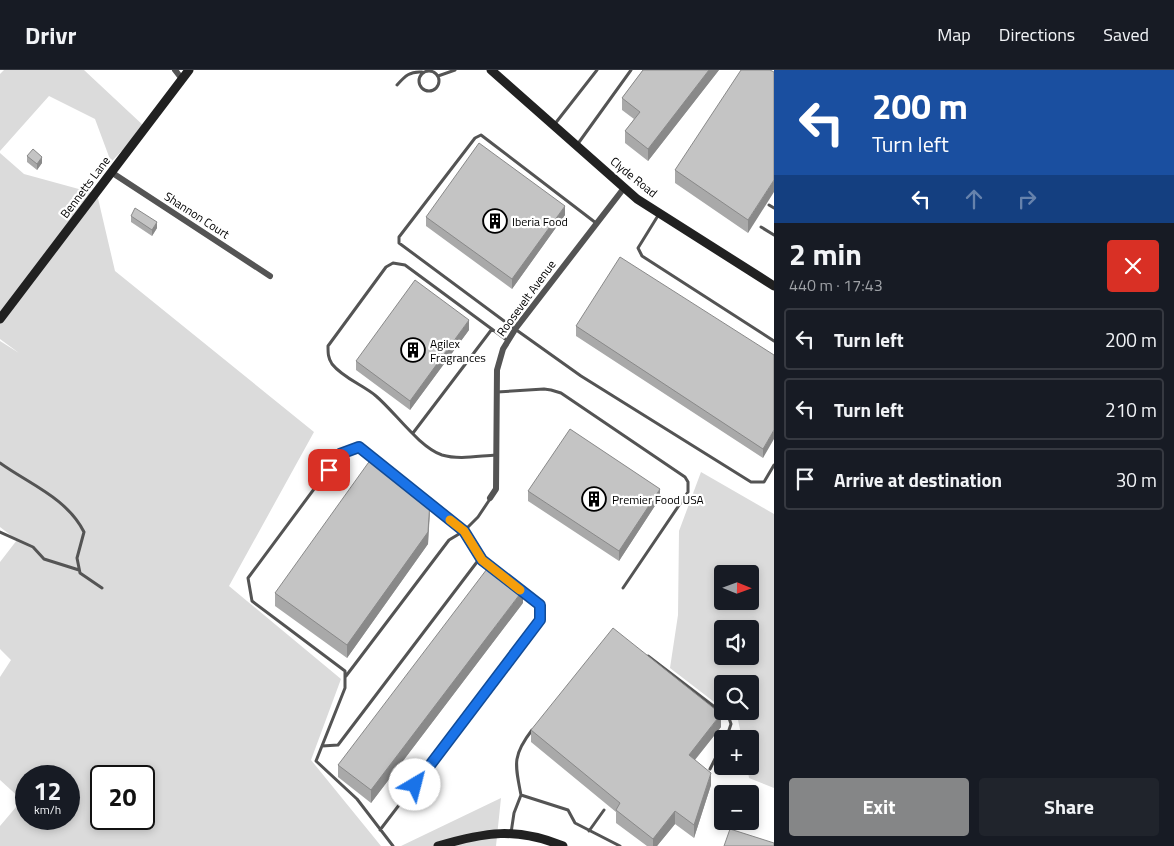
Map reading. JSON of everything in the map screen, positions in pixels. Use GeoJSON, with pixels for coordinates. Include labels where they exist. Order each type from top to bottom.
{"type":"FeatureCollection","features":[{"type":"Feature","properties":{"kind":"street"},"geometry":{"type":"LineString","coordinates":[[175,70],[182,79],[189,70]]}},
{"type":"Feature","properties":{"kind":"street","name":"Clyde Road"},"geometry":{"type":"LineString","coordinates":[[491,70],[624,188],[659,213],[774,285]]}},
{"type":"Feature","properties":{"kind":"street","name":"Bennetts Lane"},"geometry":{"type":"LineString","coordinates":[[0,319],[182,79]]}},
{"type":"Feature","properties":{"kind":"street","name":"Shannon Court"},"geometry":{"type":"LineString","coordinates":[[111,172],[270,276]]}},
{"type":"Feature","properties":{"kind":"street","name":"Roosevelt Avenue"},"geometry":{"type":"LineString","coordinates":[[490,498],[496,489],[497,370],[503,349],[515,329],[624,188]]}},
{"type":"Feature","properties":{"kind":"street"},"geometry":{"type":"LineString","coordinates":[[438,846],[486,834],[511,833],[535,837],[562,846]]}},
{"type":"Feature","properties":{"kind":"lane"},"geometry":{"type":"LineString","coordinates":[[397,85],[405,76],[413,72],[430,70],[438,76],[439,82],[436,89],[426,91],[418,84],[422,71]]}},
{"type":"Feature","properties":{"kind":"lane"},"geometry":{"type":"LineString","coordinates":[[438,76],[455,70]]}},
{"type":"Feature","properties":{"kind":"lane"},"geometry":{"type":"LineString","coordinates":[[554,125],[597,70]]}},
{"type":"Feature","properties":{"kind":"lane"},"geometry":{"type":"LineString","coordinates":[[576,146],[631,70]]}},
{"type":"Feature","properties":{"kind":"lane"},"geometry":{"type":"LineString","coordinates":[[596,223],[481,135],[475,138],[410,222],[399,237],[399,243],[581,376],[751,482],[764,482],[774,465]]}},
{"type":"Feature","properties":{"kind":"lane"},"geometry":{"type":"LineString","coordinates":[[769,205],[774,208]]}},
{"type":"Feature","properties":{"kind":"lane"},"geometry":{"type":"LineString","coordinates":[[659,213],[638,248],[642,256],[774,341]]}},
{"type":"Feature","properties":{"kind":"lane"},"geometry":{"type":"LineString","coordinates":[[761,227],[774,235]]}},
{"type":"Feature","properties":{"kind":"lane"},"geometry":{"type":"LineString","coordinates":[[496,456],[453,457],[440,454],[428,448],[375,396],[337,369],[331,362],[328,346],[386,267],[393,263],[405,265],[508,341]]}},
{"type":"Feature","properties":{"kind":"lane"},"geometry":{"type":"LineString","coordinates":[[413,433],[492,329]]}},
{"type":"Feature","properties":{"kind":"lane"},"geometry":{"type":"LineString","coordinates":[[496,392],[544,389],[561,393],[685,477],[689,487],[688,492],[623,588]]}},
{"type":"Feature","properties":{"kind":"lane"},"geometry":{"type":"LineString","coordinates":[[392,846],[357,799],[316,761],[345,688],[345,671],[252,601],[248,578],[340,454],[359,447],[396,477]]}},
{"type":"Feature","properties":{"kind":"lane"},"geometry":{"type":"LineString","coordinates":[[0,463],[54,499],[82,527],[84,536],[77,558],[80,571]]}},
{"type":"Feature","properties":{"kind":"lane"},"geometry":{"type":"LineString","coordinates":[[345,677],[449,540],[464,531],[478,517],[490,498]]}},
{"type":"Feature","properties":{"kind":"lane"},"geometry":{"type":"LineString","coordinates":[[426,501],[464,531],[480,558],[496,571]]}},
{"type":"Feature","properties":{"kind":"lane"},"geometry":{"type":"LineString","coordinates":[[0,532],[33,547],[44,559],[80,571],[102,588]]}},
{"type":"Feature","properties":{"kind":"lane"},"geometry":{"type":"LineString","coordinates":[[322,746],[338,745],[480,558]]}},
{"type":"Feature","properties":{"kind":"lane"},"geometry":{"type":"LineString","coordinates":[[380,830],[540,620],[540,605],[518,588]]}},
{"type":"Feature","properties":{"kind":"lane"},"geometry":{"type":"LineString","coordinates":[[645,653],[729,718],[731,724],[729,730]]}},
{"type":"Feature","properties":{"kind":"lane"},"geometry":{"type":"LineString","coordinates":[[511,833],[514,813],[521,794],[516,759],[524,741],[536,726]]}},
{"type":"Feature","properties":{"kind":"lane"},"geometry":{"type":"LineString","coordinates":[[710,768],[714,760]]}},
{"type":"Feature","properties":{"kind":"lane"},"geometry":{"type":"LineString","coordinates":[[521,794],[568,810],[576,823],[620,846]]}},
{"type":"Feature","properties":{"kind":"lane"},"geometry":{"type":"LineString","coordinates":[[589,830],[604,810]]}},
{"type":"Feature","properties":{"kind":"shaded area"},"geometry":{"type":"Polygon","coordinates":[[[4,70],[84,70],[145,127],[111,162],[95,119],[49,96],[0,151],[0,74],[4,70]]]}},
{"type":"Feature","properties":{"kind":"shaded area"},"geometry":{"type":"Polygon","coordinates":[[[0,153],[24,174],[97,194],[115,271],[314,432],[229,586],[341,679],[311,760],[381,846],[0,846],[0,826],[15,808],[15,830],[80,830],[80,765],[15,765],[15,794],[0,780],[0,677],[11,660],[0,649],[0,562],[17,540],[0,527],[0,341],[19,353],[0,339],[0,153]]]}},
{"type":"Feature","properties":{"kind":"shaded area"},"geometry":{"type":"Polygon","coordinates":[[[701,472],[774,514],[774,788],[749,778],[748,775],[759,775],[759,730],[740,730],[738,720],[759,720],[759,675],[714,675],[714,702],[670,668],[678,615],[679,531],[701,472]]]}},
{"type":"Feature","properties":{"kind":"shaded area"},"geometry":{"type":"Polygon","coordinates":[[[501,798],[496,846],[401,846],[501,798]]]}},
{"type":"Feature","properties":{"kind":"building"},"geometry":{"type":"Polygon","coordinates":[[[643,70],[709,70],[648,149],[625,131],[640,112],[622,98],[643,70]]]}},
{"type":"Feature","properties":{"kind":"building"},"geometry":{"type":"Polygon","coordinates":[[[741,70],[770,70],[774,72],[774,180],[748,220],[675,170],[741,70]]]}},
{"type":"Feature","properties":{"kind":"building","name":"Iberia Food"},"geometry":{"type":"Polygon","coordinates":[[[479,143],[565,206],[512,279],[426,217],[479,143]]]}},
{"type":"Feature","properties":{"kind":"building"},"geometry":{"type":"Polygon","coordinates":[[[33,149],[42,157],[37,164],[27,156],[33,149]]]}},
{"type":"Feature","properties":{"kind":"building"},"geometry":{"type":"Polygon","coordinates":[[[135,208],[157,222],[152,230],[131,216],[135,208]]]}},
{"type":"Feature","properties":{"kind":"building"},"geometry":{"type":"Polygon","coordinates":[[[620,257],[774,355],[774,430],[763,449],[576,326],[620,257]]]}},
{"type":"Feature","properties":{"kind":"building","name":"Agilex Fragrances"},"geometry":{"type":"Polygon","coordinates":[[[415,280],[469,320],[410,401],[356,361],[415,280]]]}},
{"type":"Feature","properties":{"kind":"building","name":"Premier Food USA"},"geometry":{"type":"Polygon","coordinates":[[[570,429],[660,489],[619,551],[528,491],[570,429]]]}},
{"type":"Feature","properties":{"kind":"building"},"geometry":{"type":"Polygon","coordinates":[[[371,459],[430,501],[428,532],[347,645],[275,593],[371,459]]]}},
{"type":"Feature","properties":{"kind":"building"},"geometry":{"type":"Polygon","coordinates":[[[490,565],[523,590],[371,790],[338,765],[490,565]]]}},
{"type":"Feature","properties":{"kind":"building"},"geometry":{"type":"Polygon","coordinates":[[[613,628],[714,708],[714,720],[716,720],[689,755],[711,773],[694,825],[675,811],[653,839],[616,810],[620,803],[531,730],[613,628]]]}},
{"type":"Feature","properties":{"kind":"building"},"geometry":{"type":"Polygon","coordinates":[[[730,830],[774,843],[774,846],[724,846],[730,830]]]}},
{"type":"Feature","properties":{"kind":"slow traffic"},"geometry":{"type":"LineString","coordinates":[[450,520],[464,531],[482,560],[520,590]]}},
{"type":"Feature","properties":{"kind":"place","name":"Iberia Food"},"geometry":{"type":"Point","coordinates":[495,221]}},
{"type":"Feature","properties":{"kind":"place","name":"Agilex Fragrances"},"geometry":{"type":"Point","coordinates":[413,350]}},
{"type":"Feature","properties":{"kind":"place","name":"Premier Food USA"},"geometry":{"type":"Point","coordinates":[594,499]}},
{"type":"Feature","properties":{"kind":"route"},"geometry":{"type":"LineString","coordinates":[[329,470],[340,454],[359,447],[464,531],[482,560],[540,605],[540,620],[415,785]]}}]}
